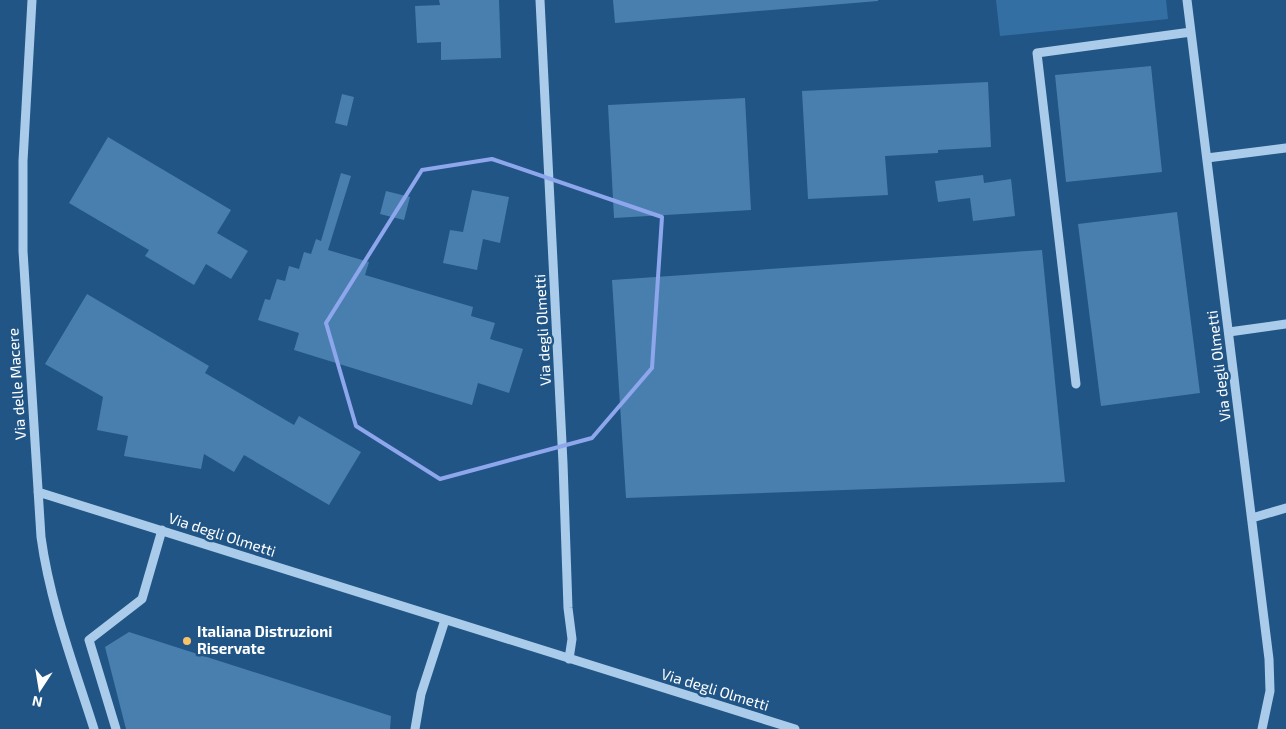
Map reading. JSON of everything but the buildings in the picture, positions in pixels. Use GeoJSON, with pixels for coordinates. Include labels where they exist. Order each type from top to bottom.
{"type":"FeatureCollection","features":[{"type":"Feature","properties":{"kind":"street","name":"Via delle Macere"},"geometry":{"type":"LineString","coordinates":[[32,0],[23,161],[23,251],[42,546],[51,593],[94,729]]}},
{"type":"Feature","properties":{"kind":"street","name":"Via degli Olmetti"},"geometry":{"type":"LineString","coordinates":[[540,0],[562,444],[568,608],[572,638],[570,659]]}},
{"type":"Feature","properties":{"kind":"street","name":"Via degli Olmetti"},"geometry":{"type":"LineString","coordinates":[[1187,0],[1270,675],[1269,703],[1262,729]]}},
{"type":"Feature","properties":{"kind":"street"},"geometry":{"type":"LineString","coordinates":[[1076,384],[1037,53],[1191,32]]}},
{"type":"Feature","properties":{"kind":"street"},"geometry":{"type":"LineString","coordinates":[[1207,158],[1286,148]]}},
{"type":"Feature","properties":{"kind":"street"},"geometry":{"type":"LineString","coordinates":[[1229,332],[1286,324]]}},
{"type":"Feature","properties":{"kind":"street","name":"Via degli Olmetti"},"geometry":{"type":"LineString","coordinates":[[38,492],[795,729]]}},
{"type":"Feature","properties":{"kind":"street"},"geometry":{"type":"LineString","coordinates":[[1252,518],[1286,508]]}},
{"type":"Feature","properties":{"kind":"street"},"geometry":{"type":"LineString","coordinates":[[116,729],[89,640],[142,599],[162,530]]}},
{"type":"Feature","properties":{"kind":"street"},"geometry":{"type":"LineString","coordinates":[[415,729],[421,694],[445,620]]}},
{"type":"Feature","properties":{"kind":"highlighted area"},"geometry":{"type":"Polygon","coordinates":[[[492,159],[662,217],[652,368],[592,438],[440,479],[356,426],[326,323],[422,170],[492,159]]]}},
{"type":"Feature","properties":{"kind":"shaded area"},"geometry":{"type":"Polygon","coordinates":[[[996,0],[1166,0],[1168,19],[1000,36],[996,0]]]}},
{"type":"Feature","properties":{"kind":"place","name":"Italiana Distruzioni Riservate"},"geometry":{"type":"Point","coordinates":[187,641]}}]}
